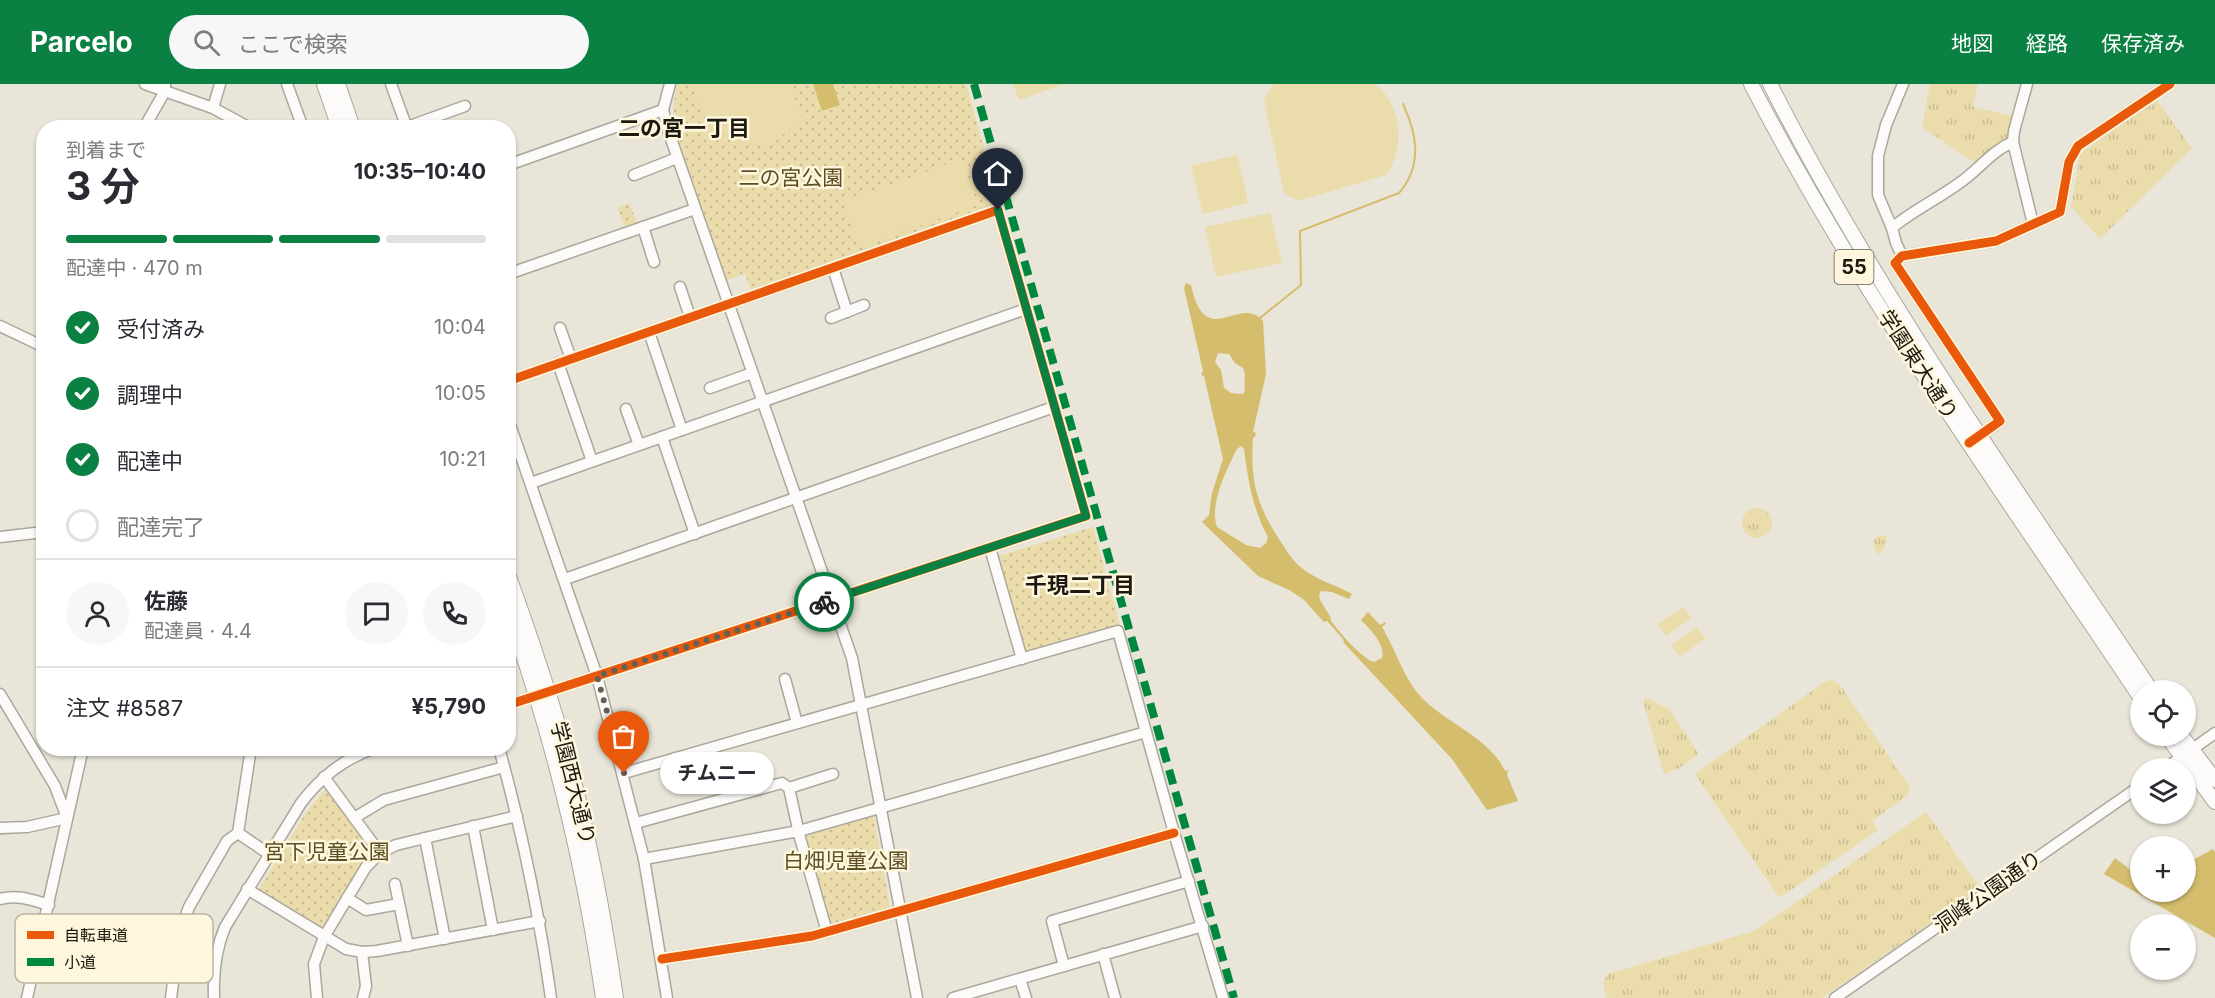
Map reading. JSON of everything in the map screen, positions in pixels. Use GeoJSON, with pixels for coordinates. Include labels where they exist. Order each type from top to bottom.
{"type":"FeatureCollection","features":[{"type":"Feature","properties":{"kind":"main road"},"geometry":{"type":"LineString","coordinates":[[324,84],[336,120]]}},
{"type":"Feature","properties":{"kind":"main road"},"geometry":{"type":"LineString","coordinates":[[338,84],[350,120]]}},
{"type":"Feature","properties":{"kind":"main road","name":"学園東大通り"},"geometry":{"type":"LineString","coordinates":[[1751,84],[1840,245],[1969,443],[2130,682]]}},
{"type":"Feature","properties":{"kind":"main road","name":"学園東大通り"},"geometry":{"type":"LineString","coordinates":[[1770,84],[1853,237],[2144,680]]}},
{"type":"Feature","properties":{"kind":"main road","name":"学園西大通り"},"geometry":{"type":"LineString","coordinates":[[516,601],[543,694],[593,930],[603,998]]}},
{"type":"Feature","properties":{"kind":"main road","name":"学園西大通り"},"geometry":{"type":"LineString","coordinates":[[516,630],[543,694],[573,776],[606,929],[616,998]]}},
{"type":"Feature","properties":{"kind":"main road"},"geometry":{"type":"LineString","coordinates":[[2178,746],[2215,780]]}},
{"type":"Feature","properties":{"kind":"main road"},"geometry":{"type":"LineString","coordinates":[[2184,746],[2215,802]]}},
{"type":"Feature","properties":{"kind":"street"},"geometry":{"type":"LineString","coordinates":[[145,84],[165,88],[235,120]]}},
{"type":"Feature","properties":{"kind":"street"},"geometry":{"type":"LineString","coordinates":[[213,108],[220,84]]}},
{"type":"Feature","properties":{"kind":"street"},"geometry":{"type":"LineString","coordinates":[[287,84],[300,120]]}},
{"type":"Feature","properties":{"kind":"street"},"geometry":{"type":"LineString","coordinates":[[391,84],[404,120]]}},
{"type":"Feature","properties":{"kind":"street"},"geometry":{"type":"LineString","coordinates":[[670,84],[663,110],[677,158],[852,658],[917,998]]}},
{"type":"Feature","properties":{"kind":"street"},"geometry":{"type":"LineString","coordinates":[[1902,256],[1878,195],[1878,156],[1886,125],[1903,84]]}},
{"type":"Feature","properties":{"kind":"street"},"geometry":{"type":"LineString","coordinates":[[2027,84],[2013,142],[2033,224]]}},
{"type":"Feature","properties":{"kind":"street"},"geometry":{"type":"LineString","coordinates":[[1969,443],[2000,421],[1894,263],[1902,256],[1996,241],[2060,212],[2068,162],[2078,146],[2170,84]]}},
{"type":"Feature","properties":{"kind":"street"},"geometry":{"type":"LineString","coordinates":[[148,120],[165,88]]}},
{"type":"Feature","properties":{"kind":"street"},"geometry":{"type":"LineString","coordinates":[[426,120],[465,106]]}},
{"type":"Feature","properties":{"kind":"street"},"geometry":{"type":"LineString","coordinates":[[516,162],[663,110]]}},
{"type":"Feature","properties":{"kind":"street"},"geometry":{"type":"LineString","coordinates":[[1892,228],[1905,217],[1960,183],[1999,148],[2013,142]]}},
{"type":"Feature","properties":{"kind":"street"},"geometry":{"type":"LineString","coordinates":[[634,175],[677,158]]}},
{"type":"Feature","properties":{"kind":"street"},"geometry":{"type":"LineString","coordinates":[[516,271],[695,209]]}},
{"type":"Feature","properties":{"kind":"street"},"geometry":{"type":"LineString","coordinates":[[516,378],[998,210],[1086,516],[516,702]]}},
{"type":"Feature","properties":{"kind":"street"},"geometry":{"type":"LineString","coordinates":[[643,227],[654,262]]}},
{"type":"Feature","properties":{"kind":"street"},"geometry":{"type":"LineString","coordinates":[[833,267],[847,312]]}},
{"type":"Feature","properties":{"kind":"street"},"geometry":{"type":"LineString","coordinates":[[680,287],[690,317]]}},
{"type":"Feature","properties":{"kind":"street"},"geometry":{"type":"LineString","coordinates":[[831,318],[864,305]]}},
{"type":"Feature","properties":{"kind":"street"},"geometry":{"type":"LineString","coordinates":[[531,483],[1026,309]]}},
{"type":"Feature","properties":{"kind":"street"},"geometry":{"type":"LineString","coordinates":[[0,326],[36,343]]}},
{"type":"Feature","properties":{"kind":"street"},"geometry":{"type":"LineString","coordinates":[[560,328],[571,359]]}},
{"type":"Feature","properties":{"kind":"street"},"geometry":{"type":"LineString","coordinates":[[649,332],[682,430]]}},
{"type":"Feature","properties":{"kind":"street"},"geometry":{"type":"LineString","coordinates":[[558,363],[592,461]]}},
{"type":"Feature","properties":{"kind":"street"},"geometry":{"type":"LineString","coordinates":[[710,388],[752,373]]}},
{"type":"Feature","properties":{"kind":"street"},"geometry":{"type":"LineString","coordinates":[[565,579],[1054,408]]}},
{"type":"Feature","properties":{"kind":"street"},"geometry":{"type":"LineString","coordinates":[[626,409],[639,445]]}},
{"type":"Feature","properties":{"kind":"street"},"geometry":{"type":"LineString","coordinates":[[662,437],[695,534]]}},
{"type":"Feature","properties":{"kind":"street"},"geometry":{"type":"LineString","coordinates":[[516,441],[597,676],[624,773],[644,859],[667,998]]}},
{"type":"Feature","properties":{"kind":"street"},"geometry":{"type":"LineString","coordinates":[[0,537],[36,533]]}},
{"type":"Feature","properties":{"kind":"street"},"geometry":{"type":"LineString","coordinates":[[990,548],[1022,659]]}},
{"type":"Feature","properties":{"kind":"street"},"geometry":{"type":"LineString","coordinates":[[624,773],[1118,631],[1223,998]]}},
{"type":"Feature","properties":{"kind":"street"},"geometry":{"type":"LineString","coordinates":[[785,679],[797,723]]}},
{"type":"Feature","properties":{"kind":"street"},"geometry":{"type":"LineString","coordinates":[[0,694],[36,754]]}},
{"type":"Feature","properties":{"kind":"street"},"geometry":{"type":"LineString","coordinates":[[644,859],[799,831],[1146,732]]}},
{"type":"Feature","properties":{"kind":"street"},"geometry":{"type":"LineString","coordinates":[[2181,758],[2215,733]]}},
{"type":"Feature","properties":{"kind":"street"},"geometry":{"type":"LineString","coordinates":[[37,756],[55,786],[68,818]]}},
{"type":"Feature","properties":{"kind":"street"},"geometry":{"type":"LineString","coordinates":[[47,914],[80,756]]}},
{"type":"Feature","properties":{"kind":"street"},"geometry":{"type":"LineString","coordinates":[[186,914],[227,841],[238,834],[250,756]]}},
{"type":"Feature","properties":{"kind":"street"},"geometry":{"type":"LineString","coordinates":[[214,998],[214,963],[219,941],[231,915],[301,803],[324,777],[343,762],[357,756]]}},
{"type":"Feature","properties":{"kind":"street"},"geometry":{"type":"LineString","coordinates":[[501,756],[518,816],[540,921],[551,998]]}},
{"type":"Feature","properties":{"kind":"street"},"geometry":{"type":"LineString","coordinates":[[354,818],[384,800],[504,767]]}},
{"type":"Feature","properties":{"kind":"street"},"geometry":{"type":"LineString","coordinates":[[789,788],[833,774]]}},
{"type":"Feature","properties":{"kind":"street"},"geometry":{"type":"LineString","coordinates":[[324,777],[380,853]]}},
{"type":"Feature","properties":{"kind":"street"},"geometry":{"type":"LineString","coordinates":[[636,823],[782,783],[789,788],[827,932]]}},
{"type":"Feature","properties":{"kind":"street","name":"洞峰公園通り"},"geometry":{"type":"LineString","coordinates":[[1835,998],[2130,793]]}},
{"type":"Feature","properties":{"kind":"street"},"geometry":{"type":"LineString","coordinates":[[317,998],[315,964],[324,937],[366,867],[380,853],[396,845],[518,816]]}},
{"type":"Feature","properties":{"kind":"street"},"geometry":{"type":"LineString","coordinates":[[0,828],[27,827],[68,818]]}},
{"type":"Feature","properties":{"kind":"street"},"geometry":{"type":"LineString","coordinates":[[473,826],[494,930]]}},
{"type":"Feature","properties":{"kind":"street"},"geometry":{"type":"LineString","coordinates":[[662,959],[827,932],[1174,833]]}},
{"type":"Feature","properties":{"kind":"street"},"geometry":{"type":"LineString","coordinates":[[238,834],[269,854]]}},
{"type":"Feature","properties":{"kind":"street"},"geometry":{"type":"LineString","coordinates":[[425,838],[445,939]]}},
{"type":"Feature","properties":{"kind":"street"},"geometry":{"type":"LineString","coordinates":[[1064,966],[1052,921],[1189,881]]}},
{"type":"Feature","properties":{"kind":"street"},"geometry":{"type":"LineString","coordinates":[[395,884],[408,946]]}},
{"type":"Feature","properties":{"kind":"street"},"geometry":{"type":"LineString","coordinates":[[247,889],[324,937],[346,949],[362,952],[408,946],[540,921]]}},
{"type":"Feature","properties":{"kind":"street"},"geometry":{"type":"LineString","coordinates":[[0,899],[9,896],[21,897],[49,905]]}},
{"type":"Feature","properties":{"kind":"street"},"geometry":{"type":"LineString","coordinates":[[347,898],[366,910],[399,904]]}},
{"type":"Feature","properties":{"kind":"street"},"geometry":{"type":"LineString","coordinates":[[953,998],[1203,926]]}},
{"type":"Feature","properties":{"kind":"street"},"geometry":{"type":"LineString","coordinates":[[362,952],[366,986],[363,998]]}},
{"type":"Feature","properties":{"kind":"street"},"geometry":{"type":"LineString","coordinates":[[1103,954],[1115,998]]}},
{"type":"Feature","properties":{"kind":"street"},"geometry":{"type":"LineString","coordinates":[[1020,978],[1026,998]]}},
{"type":"Feature","properties":{"kind":"street"},"geometry":{"type":"LineString","coordinates":[[27,998],[31,983]]}},
{"type":"Feature","properties":{"kind":"street"},"geometry":{"type":"LineString","coordinates":[[171,998],[173,983]]}},
{"type":"Feature","properties":{"kind":"green space","name":"二の宮公園"},"geometry":{"type":"Polygon","coordinates":[[[677,84],[966,84],[1000,205],[752,292],[745,274],[727,280],[679,145],[673,110],[677,84]]]}},
{"type":"Feature","properties":{"kind":"green space"},"geometry":{"type":"Polygon","coordinates":[[[697,84],[789,84],[802,118],[774,143],[743,143],[714,132],[696,101],[697,84]]]}},
{"type":"Feature","properties":{"kind":"green space"},"geometry":{"type":"Polygon","coordinates":[[[1013,84],[1064,84],[1019,100],[1013,84]]]}},
{"type":"Feature","properties":{"kind":"green space"},"geometry":{"type":"Polygon","coordinates":[[[1274,84],[1375,84],[1391,103],[1398,127],[1397,152],[1386,175],[1298,201],[1284,193],[1264,100],[1274,84]]]}},
{"type":"Feature","properties":{"kind":"green space"},"geometry":{"type":"Polygon","coordinates":[[[1930,84],[1978,84],[1973,107],[2013,116],[2009,139],[1975,163],[1922,127],[1930,84]]]}},
{"type":"Feature","properties":{"kind":"green space"},"geometry":{"type":"Polygon","coordinates":[[[2156,99],[2192,148],[2100,239],[2071,207],[2080,154],[2156,99]]]}},
{"type":"Feature","properties":{"kind":"green space"},"geometry":{"type":"Polygon","coordinates":[[[1237,155],[1248,203],[1203,214],[1191,166],[1237,155]]]}},
{"type":"Feature","properties":{"kind":"green space"},"geometry":{"type":"Polygon","coordinates":[[[962,159],[978,205],[860,247],[843,201],[962,159]]]}},
{"type":"Feature","properties":{"kind":"green space"},"geometry":{"type":"Polygon","coordinates":[[[629,203],[638,225],[629,228],[624,225],[618,208],[629,203]]]}},
{"type":"Feature","properties":{"kind":"green space"},"geometry":{"type":"Polygon","coordinates":[[[1270,213],[1282,263],[1216,277],[1205,227],[1270,213]]]}},
{"type":"Feature","properties":{"kind":"green space"},"geometry":{"type":"Polygon","coordinates":[[[1757,508],[1767,513],[1772,523],[1767,533],[1757,538],[1747,533],[1742,523],[1747,513],[1757,508]]]}},
{"type":"Feature","properties":{"kind":"green space"},"geometry":{"type":"Polygon","coordinates":[[[1093,527],[1120,626],[1029,653],[1024,651],[998,556],[1093,527]]]}},
{"type":"Feature","properties":{"kind":"green space"},"geometry":{"type":"Polygon","coordinates":[[[1884,535],[1887,541],[1881,553],[1878,554],[1873,541],[1876,537],[1884,535]]]}},
{"type":"Feature","properties":{"kind":"green space"},"geometry":{"type":"Polygon","coordinates":[[[1683,607],[1691,618],[1666,636],[1658,624],[1683,607]]]}},
{"type":"Feature","properties":{"kind":"green space"},"geometry":{"type":"Polygon","coordinates":[[[1697,627],[1705,639],[1680,656],[1671,645],[1697,627]]]}},
{"type":"Feature","properties":{"kind":"green space"},"geometry":{"type":"Polygon","coordinates":[[[1832,680],[1840,685],[1909,786],[1909,794],[1872,821],[1878,830],[1782,896],[1778,896],[1695,774],[1826,681],[1832,680]]]}},
{"type":"Feature","properties":{"kind":"green space"},"geometry":{"type":"Polygon","coordinates":[[[1646,698],[1669,709],[1699,754],[1678,769],[1664,774],[1643,701],[1646,698]]]}},
{"type":"Feature","properties":{"kind":"green space","name":"宮下児童公園"},"geometry":{"type":"Polygon","coordinates":[[[327,787],[374,851],[324,928],[320,930],[258,891],[305,814],[327,787]]]}},
{"type":"Feature","properties":{"kind":"green space"},"geometry":{"type":"Polygon","coordinates":[[[1926,812],[1978,885],[1977,891],[1822,998],[1606,998],[1603,982],[1608,974],[1754,931],[1926,812]]]}},
{"type":"Feature","properties":{"kind":"green space","name":"白畑児童公園"},"geometry":{"type":"Polygon","coordinates":[[[873,814],[891,911],[832,927],[828,925],[803,838],[805,833],[873,814]]]}},
{"type":"Feature","properties":{"kind":"shaded area"},"geometry":{"type":"Polygon","coordinates":[[[813,84],[833,84],[840,105],[822,111],[813,84]]]}},
{"type":"Feature","properties":{"kind":"shaded area"},"geometry":{"type":"Polygon","coordinates":[[[1186,283],[1191,285],[1197,305],[1205,315],[1214,319],[1244,313],[1254,314],[1263,321],[1266,374],[1253,432],[1256,433],[1253,438],[1252,453],[1256,491],[1271,526],[1295,562],[1313,576],[1352,594],[1349,599],[1332,592],[1321,591],[1320,600],[1330,619],[1357,650],[1374,662],[1382,658],[1382,648],[1361,620],[1368,612],[1380,625],[1385,622],[1386,624],[1382,627],[1415,689],[1431,706],[1479,740],[1505,771],[1508,770],[1507,775],[1518,801],[1487,810],[1452,759],[1344,643],[1327,621],[1324,622],[1303,599],[1258,576],[1202,522],[1209,515],[1212,493],[1223,459],[1204,376],[1201,375],[1203,371],[1184,288],[1186,283]],[[1218,353],[1215,362],[1221,370],[1224,388],[1231,393],[1243,394],[1245,374],[1243,368],[1235,363],[1229,354],[1218,353]],[[1241,446],[1237,449],[1220,487],[1215,518],[1217,527],[1246,545],[1260,548],[1266,543],[1268,537],[1255,505],[1244,449],[1241,446]]]}},
{"type":"Feature","properties":{"kind":"shaded area"},"geometry":{"type":"Polygon","coordinates":[[[2213,849],[2215,852],[2215,938],[2196,927],[2196,914],[2173,914],[2153,902],[2196,902],[2196,858],[2213,849]]]}},
{"type":"Feature","properties":{"kind":"shaded area"},"geometry":{"type":"Polygon","coordinates":[[[2115,858],[2130,869],[2130,889],[2104,874],[2115,858]]]}},
{"type":"Feature","properties":{"kind":"waterway"},"geometry":{"type":"LineString","coordinates":[[1260,318],[1301,285],[1300,231],[1399,193],[1407,182],[1415,160],[1415,149],[1412,127],[1403,104]]}},
{"type":"Feature","properties":{"kind":"waterway"},"geometry":{"type":"LineString","coordinates":[[0,834],[9,833]]}},
{"type":"Feature","properties":{"kind":"marked path"},"geometry":{"type":"LineString","coordinates":[[974,84],[1234,998]]}},
{"type":"Feature","properties":{"kind":"cycle path"},"geometry":{"type":"LineString","coordinates":[[1969,443],[2000,421],[1895,263],[1902,256],[1996,241],[2060,212],[2069,162],[2078,146],[2170,84]]}},
{"type":"Feature","properties":{"kind":"cycle path"},"geometry":{"type":"LineString","coordinates":[[516,378],[998,210],[1086,516],[516,702]]}},
{"type":"Feature","properties":{"kind":"cycle path"},"geometry":{"type":"LineString","coordinates":[[662,959],[812,936],[1174,833]]}},
{"type":"Feature","properties":{"kind":"way so far"},"geometry":{"type":"LineString","coordinates":[[624,773],[597,676],[824,602]]}},
{"type":"Feature","properties":{"kind":"place","name":"チムニー"},"geometry":{"type":"Point","coordinates":[624,773]}},
{"type":"Feature","properties":{"kind":"district","name":"二の宮一丁目"},"geometry":{"type":"Point","coordinates":[684,128]}},
{"type":"Feature","properties":{"kind":"district","name":"千現二丁目"},"geometry":{"type":"Point","coordinates":[1080,585]}},
{"type":"Feature","properties":{"kind":"route"},"geometry":{"type":"LineString","coordinates":[[824,602],[1086,516],[998,210]]}}]}
